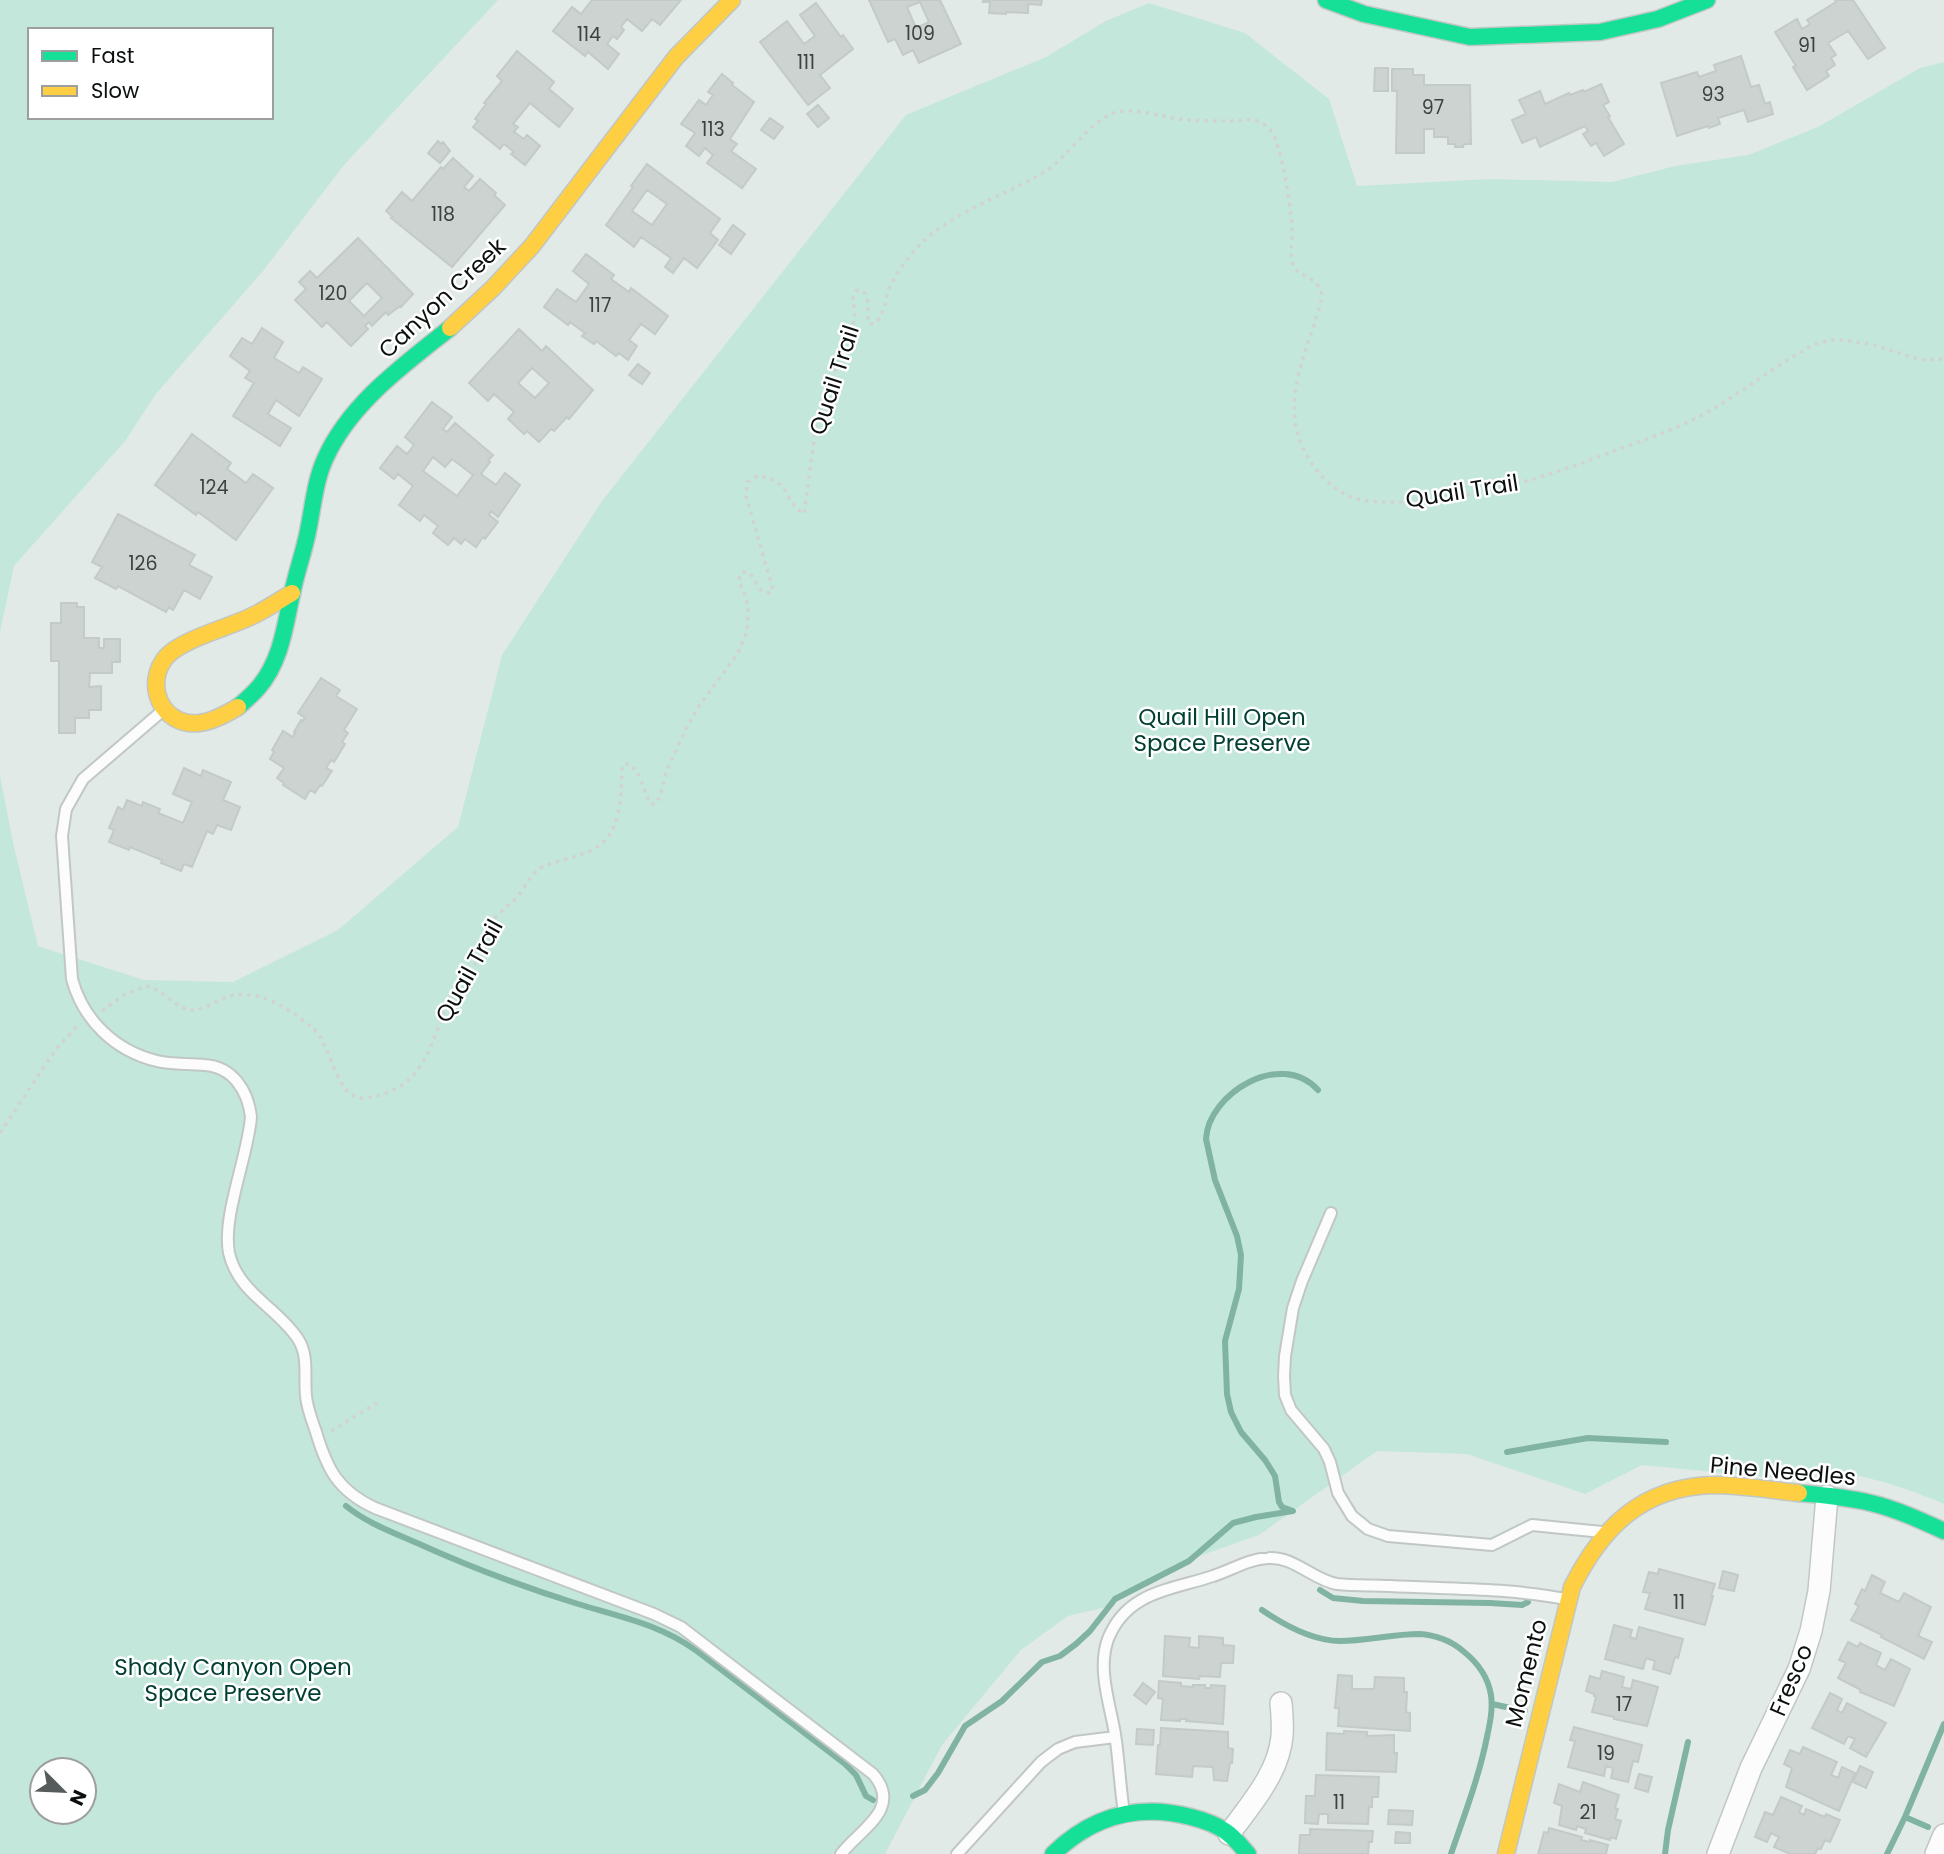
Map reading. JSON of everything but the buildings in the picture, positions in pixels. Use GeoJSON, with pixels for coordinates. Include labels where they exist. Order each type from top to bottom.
{"type":"FeatureCollection","features":[{"type":"Feature","properties":{"kind":"street","name":"Canyon Creek"},"geometry":{"type":"LineString","coordinates":[[163,710],[190,723],[201,723],[237,708],[259,687],[275,660],[286,626],[325,458],[346,422],[400,368],[493,288],[531,246],[676,57],[732,0]]}},
{"type":"Feature","properties":{"kind":"street"},"geometry":{"type":"LineString","coordinates":[[1326,0],[1363,14],[1470,37],[1600,32],[1658,19],[1707,0]]}},
{"type":"Feature","properties":{"kind":"street"},"geometry":{"type":"LineString","coordinates":[[163,710],[155,689],[157,673],[166,657],[178,647],[251,617],[292,593]]}},
{"type":"Feature","properties":{"kind":"street","name":"Pine Needles"},"geometry":{"type":"LineString","coordinates":[[1620,1518],[1652,1499],[1683,1488],[1741,1487],[1854,1499],[1878,1505],[1944,1531]]}},
{"type":"Feature","properties":{"kind":"street","name":"Fresco"},"geometry":{"type":"LineString","coordinates":[[1718,1854],[1751,1768],[1799,1669],[1811,1631],[1819,1591],[1827,1496]]}},
{"type":"Feature","properties":{"kind":"street","name":"Momento"},"geometry":{"type":"LineString","coordinates":[[1506,1854],[1572,1587],[1583,1561],[1620,1518]]}},
{"type":"Feature","properties":{"kind":"street"},"geometry":{"type":"LineString","coordinates":[[1229,1834],[1264,1784],[1275,1763],[1282,1735],[1281,1703]]}},
{"type":"Feature","properties":{"kind":"street"},"geometry":{"type":"LineString","coordinates":[[1053,1854],[1072,1836],[1089,1826],[1124,1813],[1151,1810],[1187,1815],[1216,1826],[1229,1834],[1248,1854]]}},
{"type":"Feature","properties":{"kind":"street"},"geometry":{"type":"LineString","coordinates":[[1936,1854],[1944,1835]]}},
{"type":"Feature","properties":{"kind":"lane"},"geometry":{"type":"LineString","coordinates":[[163,710],[83,779],[66,809],[62,836],[69,966],[75,990],[89,1017],[113,1042],[138,1056],[159,1062],[214,1066],[234,1078],[243,1088],[251,1117],[229,1227],[230,1253],[234,1268],[242,1280],[292,1331],[305,1353],[307,1405],[323,1456],[331,1472],[344,1488],[360,1501],[375,1508],[681,1626],[877,1779],[883,1797],[882,1807],[876,1818],[841,1854]]}},
{"type":"Feature","properties":{"kind":"lane"},"geometry":{"type":"LineString","coordinates":[[1331,1213],[1301,1281],[1293,1308],[1284,1356],[1285,1395],[1291,1410],[1324,1449],[1338,1493],[1352,1516],[1368,1529],[1388,1536],[1492,1545],[1538,1524],[1605,1533]]}},
{"type":"Feature","properties":{"kind":"lane"},"geometry":{"type":"LineString","coordinates":[[1124,1813],[1104,1654],[1118,1621],[1132,1606],[1154,1593],[1210,1577],[1257,1559],[1277,1558],[1285,1559],[1334,1583],[1530,1592],[1568,1600]]}},
{"type":"Feature","properties":{"kind":"lane"},"geometry":{"type":"LineString","coordinates":[[957,1854],[1041,1762],[1058,1749],[1074,1742],[1115,1737]]}},
{"type":"Feature","properties":{"kind":"path","name":"Quail Trail"},"geometry":{"type":"LineString","coordinates":[[0,1133],[56,1049],[77,1025],[102,1012],[124,995],[146,986],[158,990],[183,1008],[191,1010],[239,994],[257,995],[289,1011],[315,1030],[347,1091],[355,1096],[370,1098],[382,1095],[402,1086],[416,1074],[426,1060],[455,988],[473,967],[488,929],[498,915],[516,899],[537,870],[591,851],[606,838],[619,810],[624,764],[629,764],[638,773],[650,804],[659,800],[666,772],[696,709],[738,653],[747,631],[748,610],[746,597],[738,582],[740,575],[743,572],[750,573],[761,590],[769,593],[773,590],[746,496],[747,482],[757,476],[777,481],[804,514],[817,419],[854,321],[854,294],[859,289],[865,292],[868,323],[876,323],[881,318],[895,278],[915,249],[952,220],[1049,169],[1099,120],[1113,113],[1128,111],[1187,120],[1247,120],[1259,122],[1270,130],[1278,149],[1292,222],[1294,267],[1317,283],[1322,292],[1317,319],[1298,377],[1294,402],[1295,422],[1300,442],[1316,468],[1335,487],[1357,499],[1430,501],[1459,497],[1568,469],[1700,416],[1738,395],[1814,344],[1825,341],[1855,341],[1891,349],[1921,360],[1944,359]]}},
{"type":"Feature","properties":{"kind":"path"},"geometry":{"type":"LineString","coordinates":[[330,1432],[377,1403]]}},
{"type":"Feature","properties":{"kind":"green space"},"geometry":{"type":"Polygon","coordinates":[[[0,0],[498,0],[344,165],[263,271],[155,395],[126,440],[14,566],[0,632],[0,0]]]}},
{"type":"Feature","properties":{"kind":"green space","name":"Quail Hill Open Space Preserve"},"geometry":{"type":"Polygon","coordinates":[[[1149,3],[1245,33],[1329,99],[1357,186],[1490,179],[1612,182],[1675,166],[1748,155],[1818,127],[1920,68],[1944,62],[1944,1504],[1878,1480],[1808,1469],[1805,1481],[1642,1465],[1585,1494],[1467,1454],[1377,1451],[1259,1535],[1174,1565],[1107,1607],[1068,1616],[1021,1650],[942,1745],[885,1854],[0,1854],[0,776],[38,946],[144,980],[233,982],[338,930],[458,827],[502,655],[602,501],[906,115],[1046,57],[1106,21],[1149,3]]]}},
{"type":"Feature","properties":{"kind":"waterway"},"geometry":{"type":"LineString","coordinates":[[913,1796],[925,1790],[938,1773],[965,1726],[1002,1701],[1042,1662],[1060,1656],[1076,1644],[1115,1599],[1189,1561],[1233,1523],[1293,1511],[1282,1507],[1275,1476],[1241,1432],[1231,1412],[1227,1394],[1225,1341],[1239,1289],[1241,1255],[1237,1236],[1215,1180],[1206,1139],[1210,1122],[1219,1107],[1249,1082],[1285,1074],[1303,1078],[1318,1090]]}},
{"type":"Feature","properties":{"kind":"waterway"},"geometry":{"type":"LineString","coordinates":[[1507,1452],[1588,1438],[1666,1442]]}},
{"type":"Feature","properties":{"kind":"waterway"},"geometry":{"type":"LineString","coordinates":[[346,1506],[380,1527],[437,1552],[517,1584],[639,1622],[683,1642],[844,1763],[856,1775],[866,1796],[873,1800]]}},
{"type":"Feature","properties":{"kind":"waterway"},"geometry":{"type":"LineString","coordinates":[[1320,1590],[1333,1598],[1363,1601],[1522,1605],[1528,1602]]}},
{"type":"Feature","properties":{"kind":"waterway"},"geometry":{"type":"LineString","coordinates":[[1262,1610],[1299,1631],[1330,1640],[1350,1641],[1409,1634],[1437,1637],[1458,1647],[1477,1665],[1490,1688],[1491,1716],[1480,1767],[1451,1854]]}},
{"type":"Feature","properties":{"kind":"waterway"},"geometry":{"type":"LineString","coordinates":[[1492,1704],[1525,1711]]}},
{"type":"Feature","properties":{"kind":"waterway"},"geometry":{"type":"LineString","coordinates":[[1887,1854],[1944,1724]]}},
{"type":"Feature","properties":{"kind":"waterway"},"geometry":{"type":"LineString","coordinates":[[1665,1854],[1688,1742]]}},
{"type":"Feature","properties":{"kind":"waterway"},"geometry":{"type":"LineString","coordinates":[[1905,1817],[1928,1827]]}},
{"type":"Feature","properties":{"kind":"traffic: fast"},"geometry":{"type":"LineString","coordinates":[[1326,0],[1364,14],[1470,37],[1600,32],[1658,19],[1707,0]]}},
{"type":"Feature","properties":{"kind":"traffic: fast"},"geometry":{"type":"LineString","coordinates":[[238,707],[266,678],[277,655],[319,476],[336,439],[363,403],[380,386],[450,328]]}},
{"type":"Feature","properties":{"kind":"traffic: fast"},"geometry":{"type":"LineString","coordinates":[[1799,1493],[1871,1503],[1944,1531]]}},
{"type":"Feature","properties":{"kind":"traffic: fast"},"geometry":{"type":"LineString","coordinates":[[1053,1854],[1083,1830],[1100,1822],[1116,1816],[1152,1812],[1171,1813],[1213,1824],[1231,1836],[1248,1854]]}},
{"type":"Feature","properties":{"kind":"traffic: slow"},"geometry":{"type":"LineString","coordinates":[[450,328],[493,288],[532,246],[676,57],[732,0]]}},
{"type":"Feature","properties":{"kind":"traffic: slow"},"geometry":{"type":"LineString","coordinates":[[238,707],[199,723],[175,718],[166,711],[160,701],[157,690],[160,667],[167,656],[183,644],[255,615],[292,593]]}},
{"type":"Feature","properties":{"kind":"traffic: slow"},"geometry":{"type":"LineString","coordinates":[[1506,1854],[1572,1587],[1597,1546],[1627,1514],[1665,1493],[1688,1487],[1713,1485],[1799,1493]]}},
{"type":"Feature","properties":{"kind":"park label","name":"Shady Canyon Open Space Preserve"},"geometry":{"type":"Point","coordinates":[233,1680]}}]}
